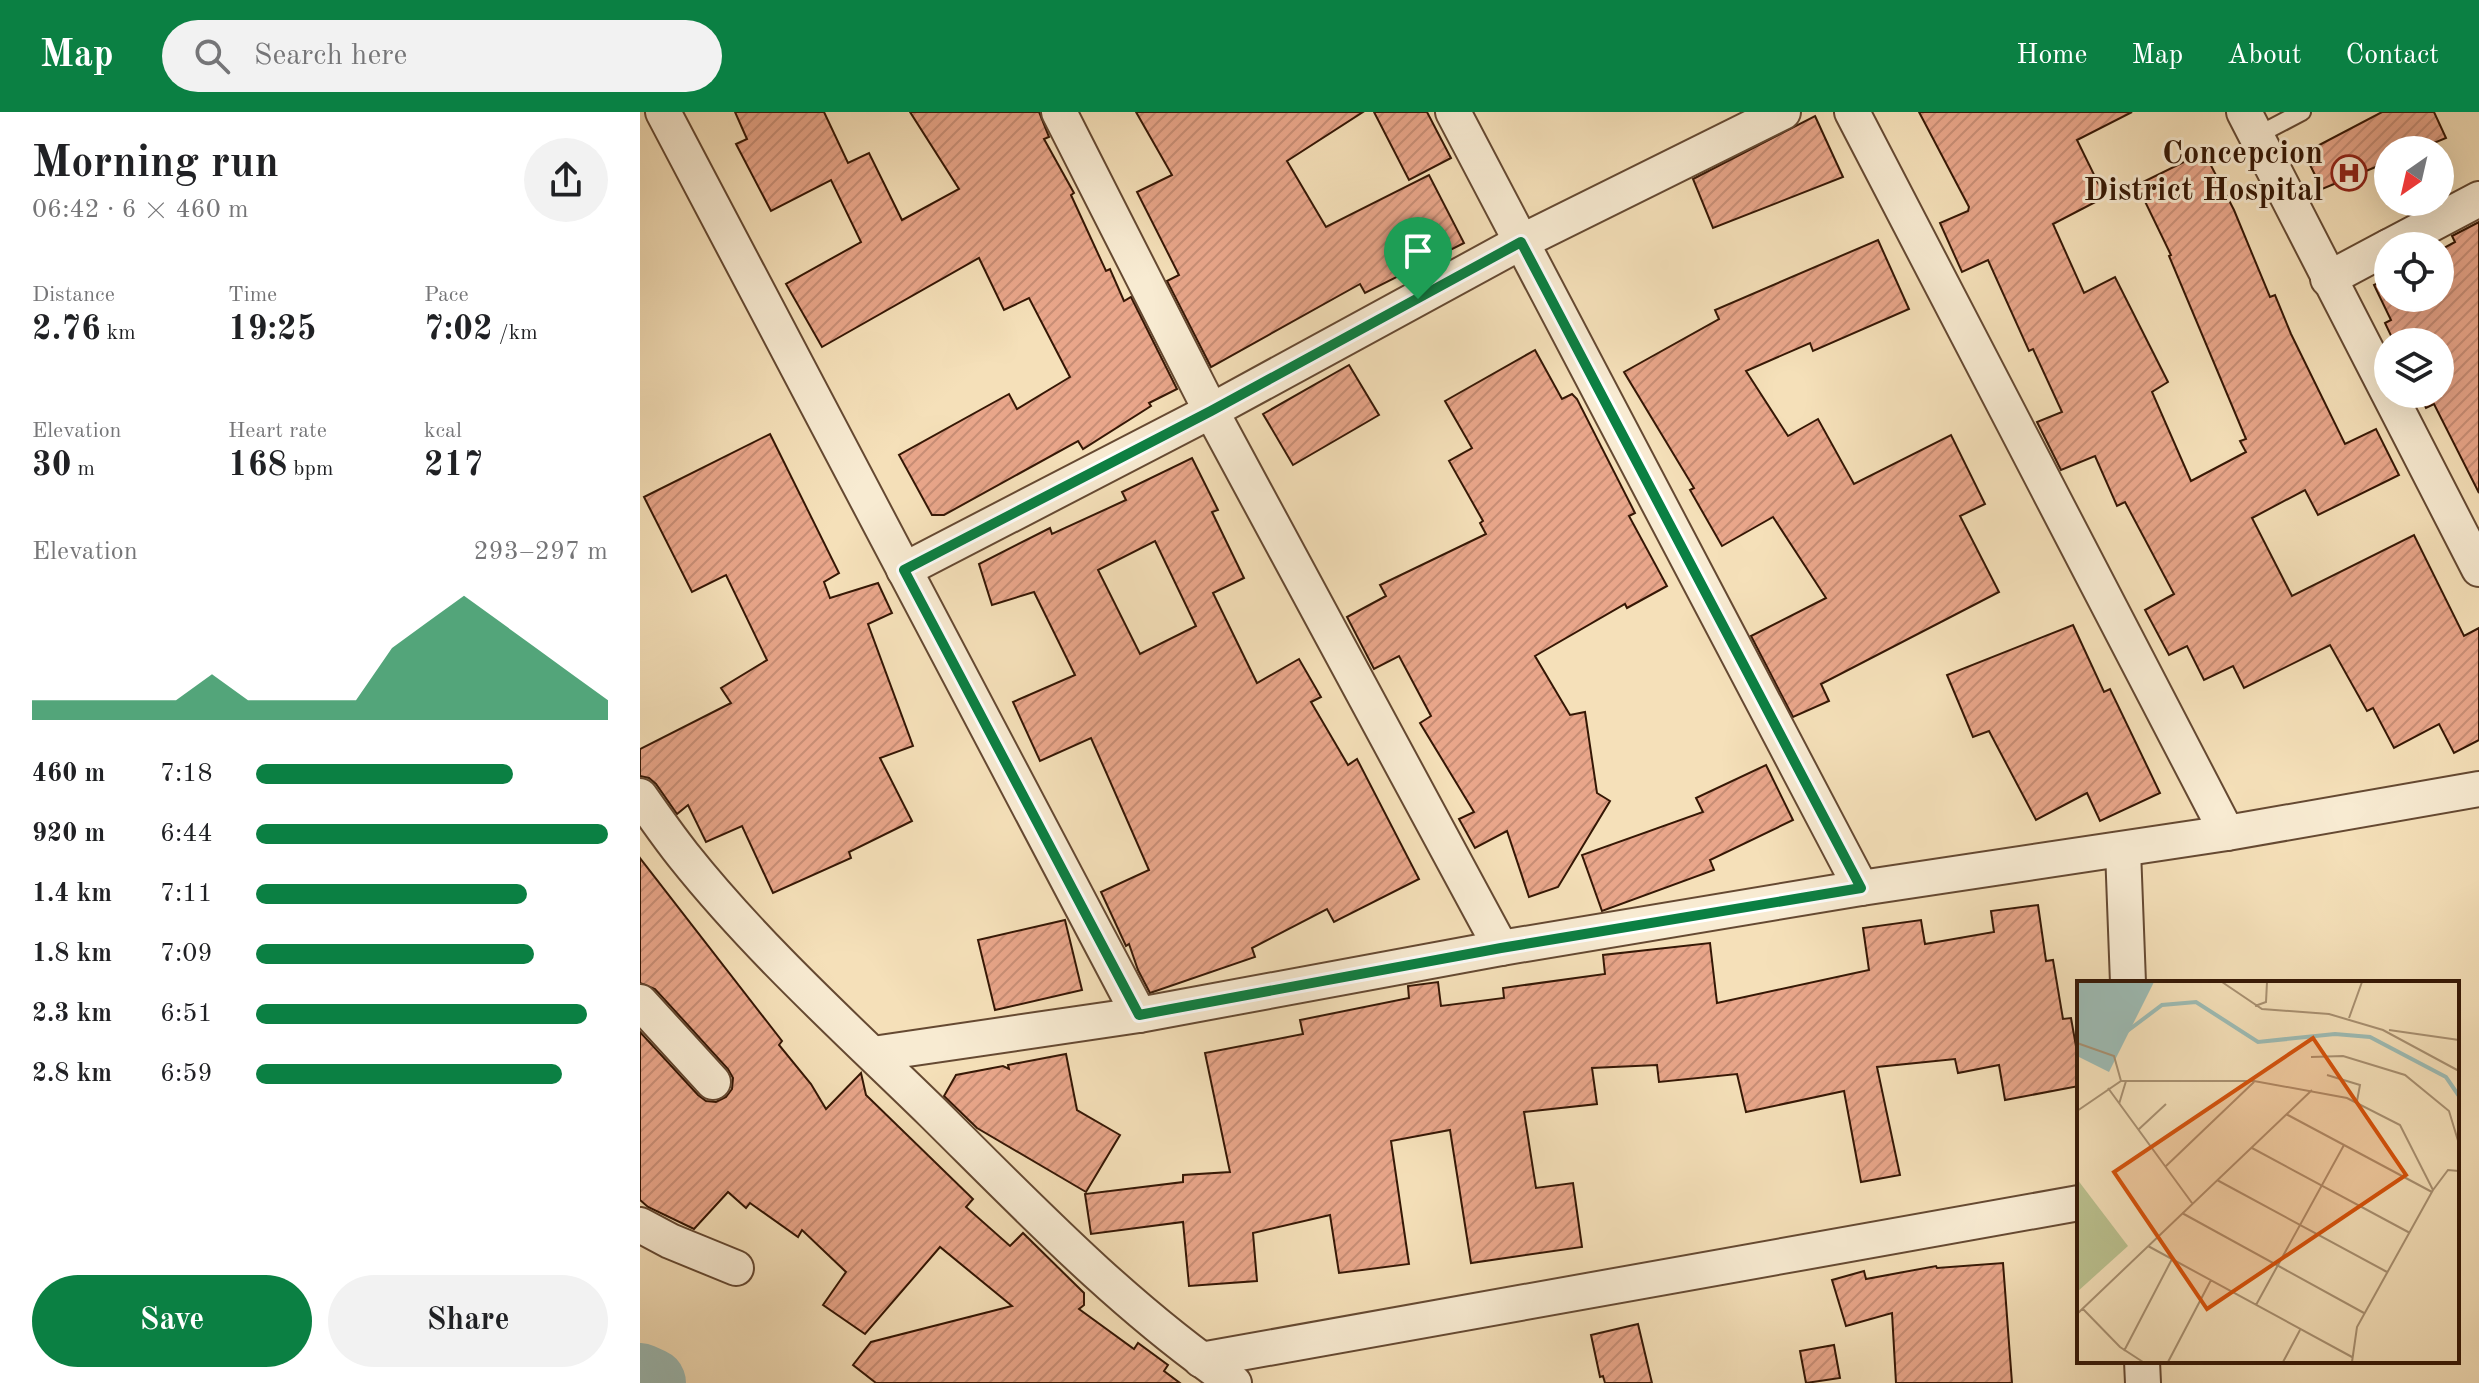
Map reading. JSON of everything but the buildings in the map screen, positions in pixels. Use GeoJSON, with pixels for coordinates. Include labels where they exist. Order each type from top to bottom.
{"type":"FeatureCollection","features":[{"type":"Feature","properties":{"kind":"street"},"geometry":{"type":"LineString","coordinates":[[663,112],[1139,1015]]}},
{"type":"Feature","properties":{"kind":"street"},"geometry":{"type":"LineString","coordinates":[[1059,112],[1211,411],[1501,948]]}},
{"type":"Feature","properties":{"kind":"street"},"geometry":{"type":"LineString","coordinates":[[1453,112],[1861,888]]}},
{"type":"Feature","properties":{"kind":"street"},"geometry":{"type":"LineString","coordinates":[[904,570],[1211,411],[1521,242],[1783,112]]}},
{"type":"Feature","properties":{"kind":"street"},"geometry":{"type":"LineString","coordinates":[[1852,112],[2227,833]]}},
{"type":"Feature","properties":{"kind":"street"},"geometry":{"type":"LineString","coordinates":[[2250,124],[2479,569]]}},
{"type":"Feature","properties":{"kind":"street"},"geometry":{"type":"LineString","coordinates":[[2416,232],[2479,199]]}},
{"type":"Feature","properties":{"kind":"street"},"geometry":{"type":"LineString","coordinates":[[2328,279],[2374,254]]}},
{"type":"Feature","properties":{"kind":"street"},"geometry":{"type":"LineString","coordinates":[[873,1054],[1139,1015],[1501,948],[1861,888],[2123,850],[2479,789]]}},
{"type":"Feature","properties":{"kind":"street"},"geometry":{"type":"LineString","coordinates":[[640,796],[683,855],[748,930],[873,1054],[1085,1262],[1201,1360],[1234,1383]]}},
{"type":"Feature","properties":{"kind":"street"},"geometry":{"type":"LineString","coordinates":[[2123,850],[2128,981]]}},
{"type":"Feature","properties":{"kind":"street"},"geometry":{"type":"LineString","coordinates":[[640,1002],[713,1082]]}},
{"type":"Feature","properties":{"kind":"street"},"geometry":{"type":"LineString","coordinates":[[1201,1360],[2077,1203]]}},
{"type":"Feature","properties":{"kind":"street"},"geometry":{"type":"LineString","coordinates":[[640,1225],[736,1268]]}},
{"type":"Feature","properties":{"kind":"street"},"geometry":{"type":"LineString","coordinates":[[2142,1363],[2143,1383]]}},
{"type":"Feature","properties":{"kind":"lane"},"geometry":{"type":"LineString","coordinates":[[2250,124],[2302,112]]}},
{"type":"Feature","properties":{"kind":"waterway"},"geometry":{"type":"LineString","coordinates":[[640,1378],[651,1383]]}},
{"type":"Feature","properties":{"kind":"place","name":"Concepcion District Hospital"},"geometry":{"type":"Point","coordinates":[2349,173]}},
{"type":"Feature","properties":{"kind":"route"},"geometry":{"type":"LineString","coordinates":[[1521,242],[1861,888],[1501,948],[1139,1015],[904,570],[1211,411],[1418,299],[1521,242]]}}]}
